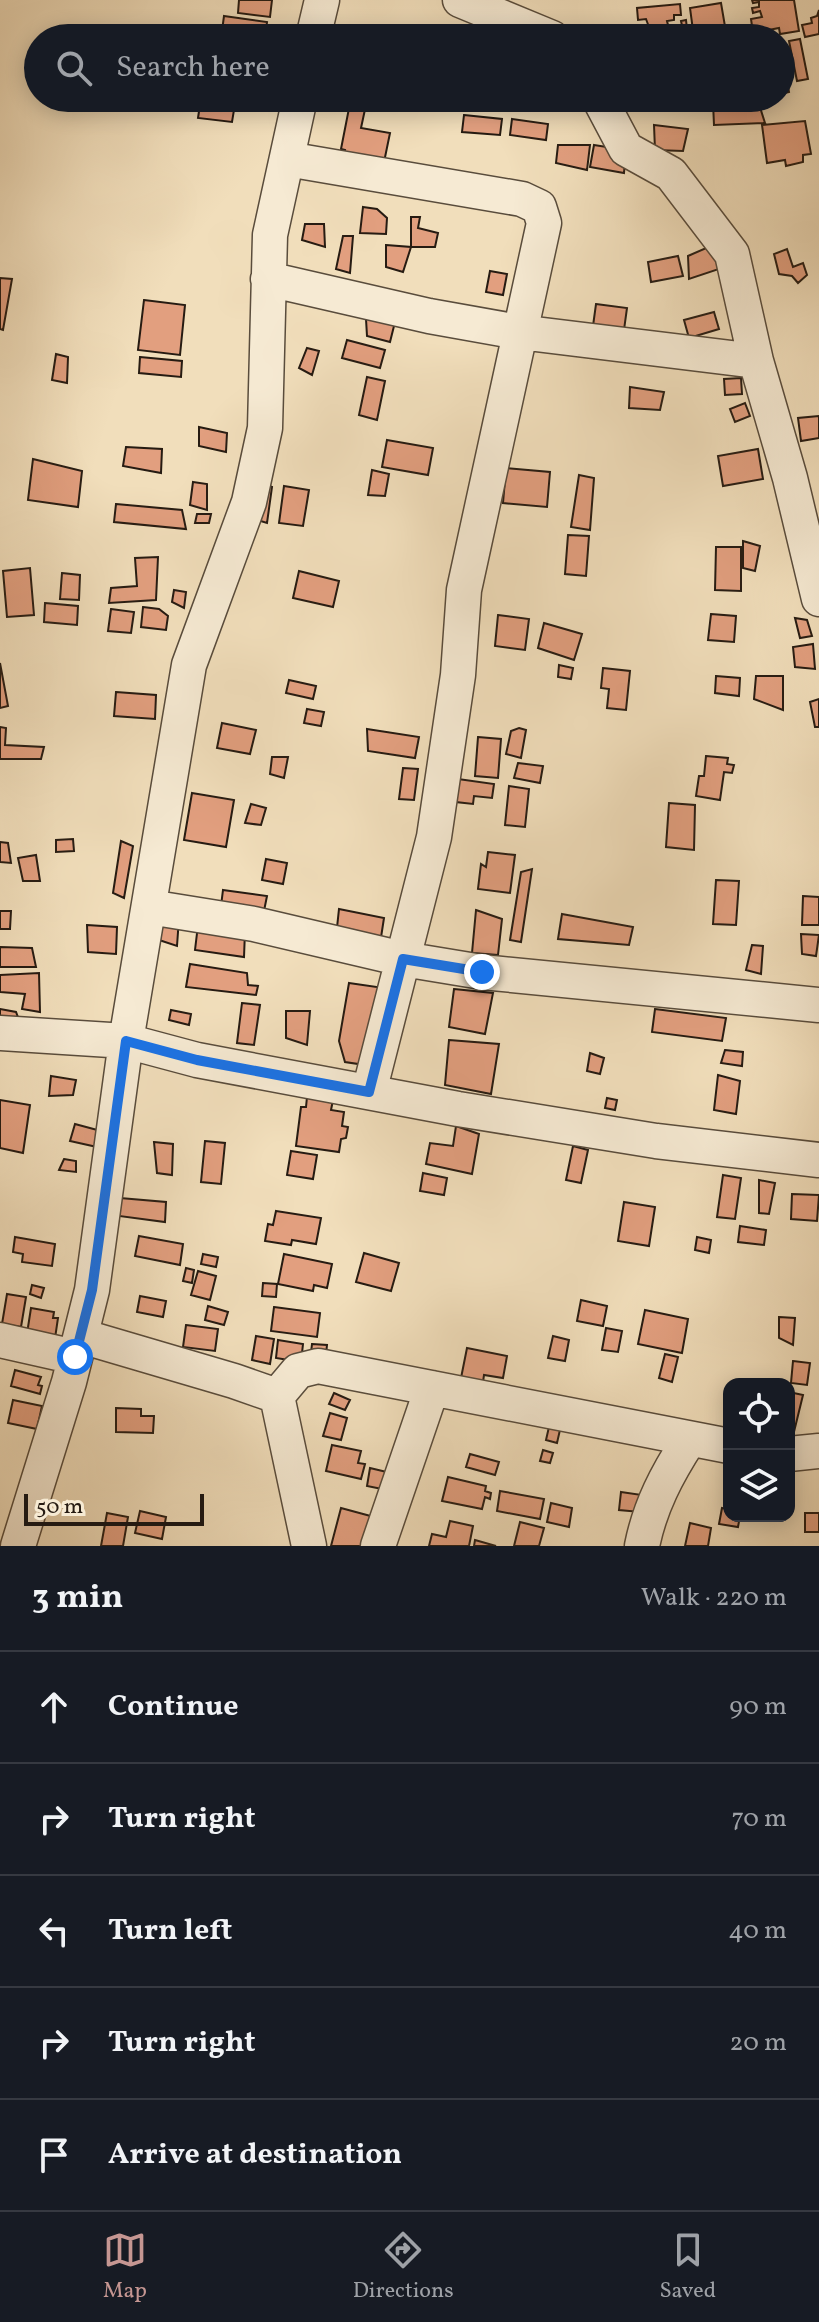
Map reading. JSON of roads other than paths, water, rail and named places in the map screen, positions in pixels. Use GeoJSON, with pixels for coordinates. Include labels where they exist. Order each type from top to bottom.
{"type":"FeatureCollection","features":[{"type":"Feature","properties":{"kind":"street"},"geometry":{"type":"LineString","coordinates":[[316,24],[322,0]]}},
{"type":"Feature","properties":{"kind":"street"},"geometry":{"type":"LineString","coordinates":[[460,0],[518,24]]}},
{"type":"Feature","properties":{"kind":"street"},"geometry":{"type":"LineString","coordinates":[[18,1546],[92,1290],[126,1041],[189,665],[249,502],[265,428],[270,235],[297,112]]}},
{"type":"Feature","properties":{"kind":"street"},"geometry":{"type":"LineString","coordinates":[[606,112],[626,149],[671,174],[732,254],[756,361],[790,478],[819,599]]}},
{"type":"Feature","properties":{"kind":"street"},"geometry":{"type":"LineString","coordinates":[[287,159],[522,199],[539,207],[544,223],[464,590],[458,675],[434,837],[369,1092]]}},
{"type":"Feature","properties":{"kind":"street"},"geometry":{"type":"LineString","coordinates":[[268,279],[429,316],[519,332],[756,361]]}},
{"type":"Feature","properties":{"kind":"street"},"geometry":{"type":"LineString","coordinates":[[149,907],[254,924],[403,959],[482,972],[819,1005]]}},
{"type":"Feature","properties":{"kind":"street"},"geometry":{"type":"LineString","coordinates":[[0,1033],[126,1041],[197,1060],[369,1092],[656,1141],[819,1160]]}},
{"type":"Feature","properties":{"kind":"street"},"geometry":{"type":"LineString","coordinates":[[0,1340],[78,1347],[234,1381],[277,1396]]}},
{"type":"Feature","properties":{"kind":"street"},"geometry":{"type":"LineString","coordinates":[[277,1396],[298,1371],[318,1366],[723,1445]]}},
{"type":"Feature","properties":{"kind":"street"},"geometry":{"type":"LineString","coordinates":[[378,1546],[432,1388]]}},
{"type":"Feature","properties":{"kind":"street"},"geometry":{"type":"LineString","coordinates":[[277,1396],[309,1546]]}},
{"type":"Feature","properties":{"kind":"street"},"geometry":{"type":"LineString","coordinates":[[642,1546],[646,1524],[660,1486],[689,1440]]}},
{"type":"Feature","properties":{"kind":"street"},"geometry":{"type":"LineString","coordinates":[[795,1453],[819,1451]]}}]}
